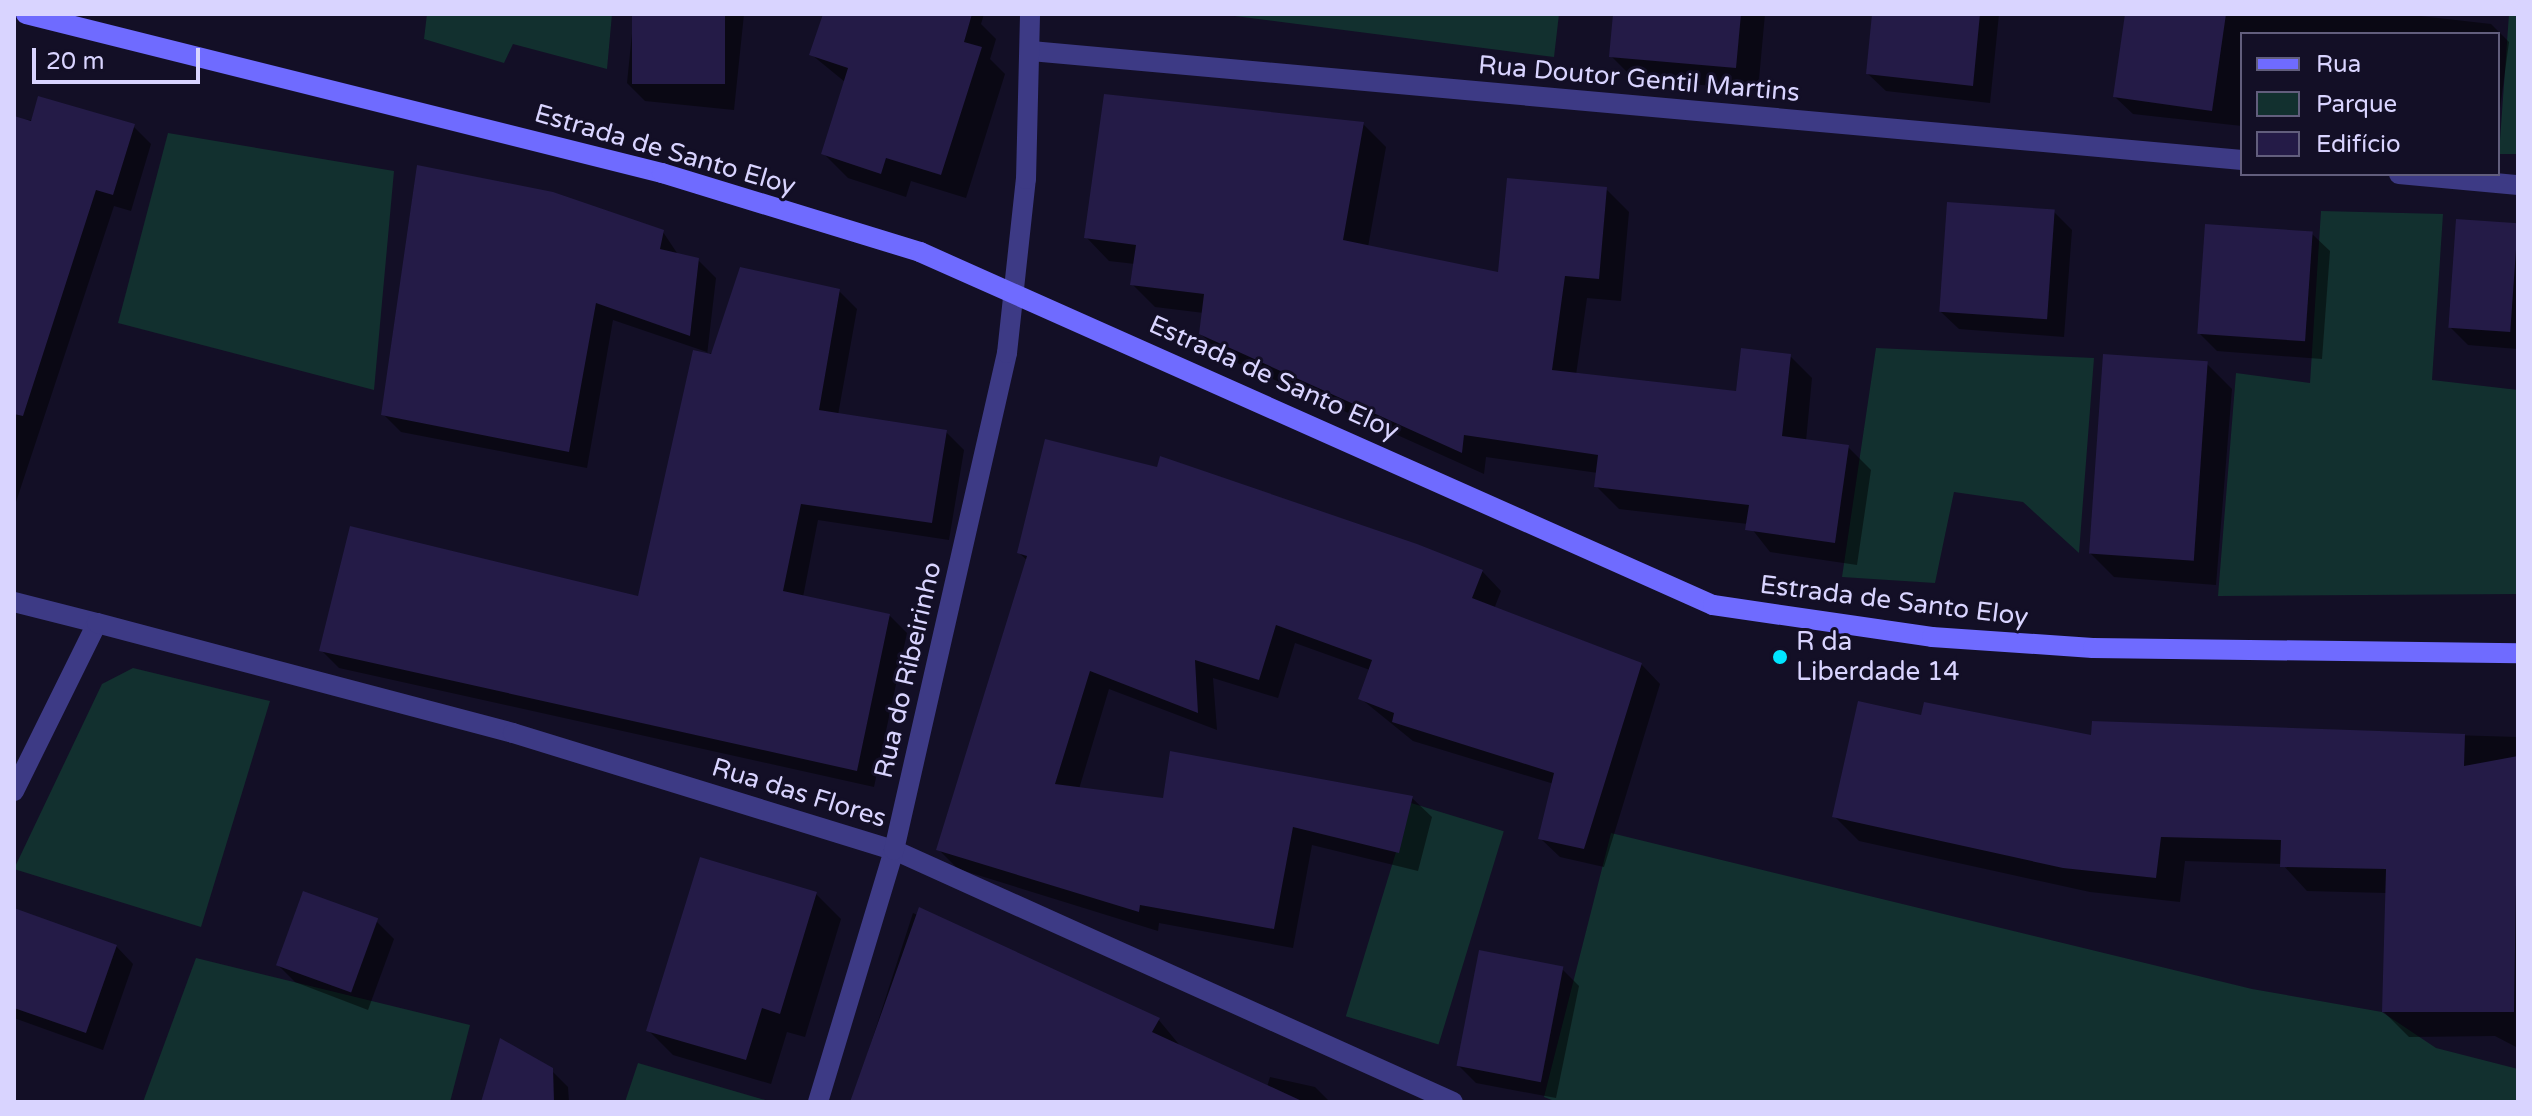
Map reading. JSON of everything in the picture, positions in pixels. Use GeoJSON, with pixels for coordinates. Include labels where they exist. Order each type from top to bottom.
{"type":"FeatureCollection","features":[{"type":"Feature","properties":{"kind":"main road","name":"Estrada de Santo Eloy"},"geometry":{"type":"LineString","coordinates":[[26,14],[662,173],[920,252],[1015,290],[1713,605],[1932,637],[2093,648],[2518,653]]}},
{"type":"Feature","properties":{"kind":"street","name":"Rua do Ribeirinho"},"geometry":{"type":"LineString","coordinates":[[818,1102],[894,850],[1007,353],[1015,290],[1031,51],[1030,14]]}},
{"type":"Feature","properties":{"kind":"street","name":"Rua Doutor Gentil Martins"},"geometry":{"type":"LineString","coordinates":[[1031,51],[2240,160]]}},
{"type":"Feature","properties":{"kind":"street"},"geometry":{"type":"LineString","coordinates":[[2421,176],[2518,185]]}},
{"type":"Feature","properties":{"kind":"street","name":"Rua das Flores"},"geometry":{"type":"LineString","coordinates":[[14,602],[513,733],[894,850],[1453,1102]]}},
{"type":"Feature","properties":{"kind":"street"},"geometry":{"type":"LineString","coordinates":[[14,791],[97,623]]}},
{"type":"Feature","properties":{"kind":"green space"},"geometry":{"type":"Polygon","coordinates":[[[427,14],[612,14],[607,69],[513,44],[504,63],[424,39],[427,14]]]}},
{"type":"Feature","properties":{"kind":"green space"},"geometry":{"type":"Polygon","coordinates":[[[1219,14],[1559,14],[1554,57],[1219,14]]]}},
{"type":"Feature","properties":{"kind":"green space"},"geometry":{"type":"Polygon","coordinates":[[[2509,14],[2518,14],[2518,154],[2500,154],[2509,14]]]}},
{"type":"Feature","properties":{"kind":"green space"},"geometry":{"type":"Polygon","coordinates":[[[168,133],[394,171],[374,390],[118,323],[168,133]]]}},
{"type":"Feature","properties":{"kind":"green space"},"geometry":{"type":"Polygon","coordinates":[[[2321,211],[2443,214],[2432,380],[2518,390],[2518,594],[2218,596],[2236,373],[2310,383],[2321,211]]]}},
{"type":"Feature","properties":{"kind":"green space"},"geometry":{"type":"Polygon","coordinates":[[[1876,348],[2094,358],[2079,553],[2023,502],[1954,492],[1935,583],[1842,577],[1876,348]]]}},
{"type":"Feature","properties":{"kind":"green space"},"geometry":{"type":"Polygon","coordinates":[[[133,668],[270,701],[201,927],[14,869],[102,684],[133,668]]]}},
{"type":"Feature","properties":{"kind":"green space"},"geometry":{"type":"Polygon","coordinates":[[[1411,803],[1504,831],[1439,1045],[1346,1016],[1411,803]]]}},
{"type":"Feature","properties":{"kind":"green space"},"geometry":{"type":"Polygon","coordinates":[[[1611,833],[2252,989],[2382,1012],[2436,1048],[2518,1069],[2518,1102],[1557,1102],[1544,1097],[1611,833]]]}},
{"type":"Feature","properties":{"kind":"green space"},"geometry":{"type":"Polygon","coordinates":[[[196,958],[470,1025],[450,1102],[143,1102],[196,958]]]}},
{"type":"Feature","properties":{"kind":"green space"},"geometry":{"type":"Polygon","coordinates":[[[638,1063],[772,1102],[625,1102],[638,1063]]]}},
{"type":"Feature","properties":{"kind":"building"},"geometry":{"type":"Polygon","coordinates":[[[632,14],[725,14],[725,84],[632,84],[632,14]]]}},
{"type":"Feature","properties":{"kind":"building"},"geometry":{"type":"Polygon","coordinates":[[[823,14],[972,14],[964,42],[982,47],[941,175],[886,158],[881,174],[821,154],[848,68],[809,55],[823,14]]]}},
{"type":"Feature","properties":{"kind":"building"},"geometry":{"type":"Polygon","coordinates":[[[1613,14],[1741,14],[1736,68],[1609,57],[1613,14]]]}},
{"type":"Feature","properties":{"kind":"building"},"geometry":{"type":"Polygon","coordinates":[[[1872,14],[1980,14],[1973,86],[1866,74],[1872,14]]]}},
{"type":"Feature","properties":{"kind":"building"},"geometry":{"type":"Polygon","coordinates":[[[2125,14],[2226,14],[2212,111],[2113,97],[2125,14]]]}},
{"type":"Feature","properties":{"kind":"building"},"geometry":{"type":"Polygon","coordinates":[[[1104,94],[1364,122],[1343,240],[1498,272],[1507,178],[1607,187],[1599,279],[1565,276],[1552,370],[1736,391],[1741,348],[1791,354],[1782,436],[1849,445],[1835,543],[1745,530],[1749,505],[1594,487],[1598,455],[1464,435],[1462,453],[1199,334],[1204,294],[1130,285],[1136,245],[1084,238],[1104,94]]]}},
{"type":"Feature","properties":{"kind":"building"},"geometry":{"type":"Polygon","coordinates":[[[38,96],[135,124],[113,195],[96,190],[23,416],[14,414],[14,116],[31,121],[38,96]]]}},
{"type":"Feature","properties":{"kind":"building"},"geometry":{"type":"Polygon","coordinates":[[[417,165],[553,192],[664,230],[660,249],[699,258],[690,336],[596,303],[569,452],[381,415],[417,165]]]}},
{"type":"Feature","properties":{"kind":"building"},"geometry":{"type":"Polygon","coordinates":[[[1947,202],[2055,210],[2047,319],[1939,312],[1947,202]]]}},
{"type":"Feature","properties":{"kind":"building"},"geometry":{"type":"Polygon","coordinates":[[[2456,219],[2518,223],[2510,332],[2448,328],[2456,219]]]}},
{"type":"Feature","properties":{"kind":"building"},"geometry":{"type":"Polygon","coordinates":[[[2205,224],[2313,232],[2305,341],[2197,334],[2205,224]]]}},
{"type":"Feature","properties":{"kind":"building"},"geometry":{"type":"Polygon","coordinates":[[[740,267],[840,289],[819,410],[947,430],[932,523],[801,504],[783,591],[890,614],[857,771],[319,651],[350,526],[638,596],[693,350],[711,354],[740,267]]]}},
{"type":"Feature","properties":{"kind":"building"},"geometry":{"type":"Polygon","coordinates":[[[2103,354],[2208,361],[2194,561],[2089,554],[2103,354]]]}},
{"type":"Feature","properties":{"kind":"building"},"geometry":{"type":"Polygon","coordinates":[[[1045,439],[1157,467],[1160,456],[1417,544],[1483,570],[1472,598],[1642,663],[1584,849],[1538,839],[1554,773],[1392,722],[1394,713],[1358,699],[1372,660],[1276,625],[1259,680],[1195,660],[1198,713],[1090,671],[1055,784],[1163,798],[1170,751],[1413,796],[1399,853],[1293,827],[1274,929],[1140,905],[1139,912],[936,850],[1027,556],[1017,553],[1045,439]]]}},
{"type":"Feature","properties":{"kind":"building"},"geometry":{"type":"Polygon","coordinates":[[[1858,701],[1921,715],[1924,702],[2091,735],[2092,721],[2465,734],[2464,766],[2518,756],[2514,1012],[2382,1012],[2386,869],[2280,867],[2281,840],[2161,837],[2156,878],[2063,868],[1832,817],[1858,701]]]}},
{"type":"Feature","properties":{"kind":"building"},"geometry":{"type":"Polygon","coordinates":[[[700,857],[817,892],[780,1014],[762,1008],[746,1060],[646,1031],[700,857]]]}},
{"type":"Feature","properties":{"kind":"building"},"geometry":{"type":"Polygon","coordinates":[[[303,891],[378,918],[351,993],[276,965],[303,891]]]}},
{"type":"Feature","properties":{"kind":"building"},"geometry":{"type":"Polygon","coordinates":[[[919,907],[1160,1018],[1152,1032],[1304,1102],[850,1102],[919,907]]]}},
{"type":"Feature","properties":{"kind":"building"},"geometry":{"type":"Polygon","coordinates":[[[14,908],[117,945],[86,1033],[14,1008],[14,908]]]}},
{"type":"Feature","properties":{"kind":"building"},"geometry":{"type":"Polygon","coordinates":[[[1479,950],[1563,966],[1541,1082],[1456,1066],[1479,950]]]}},
{"type":"Feature","properties":{"kind":"building"},"geometry":{"type":"Polygon","coordinates":[[[500,1038],[553,1068],[554,1102],[481,1102],[500,1038]]]}},
{"type":"Feature","properties":{"kind":"place","name":"R da Liberdade 14"},"geometry":{"type":"Point","coordinates":[1780,657]}}]}
